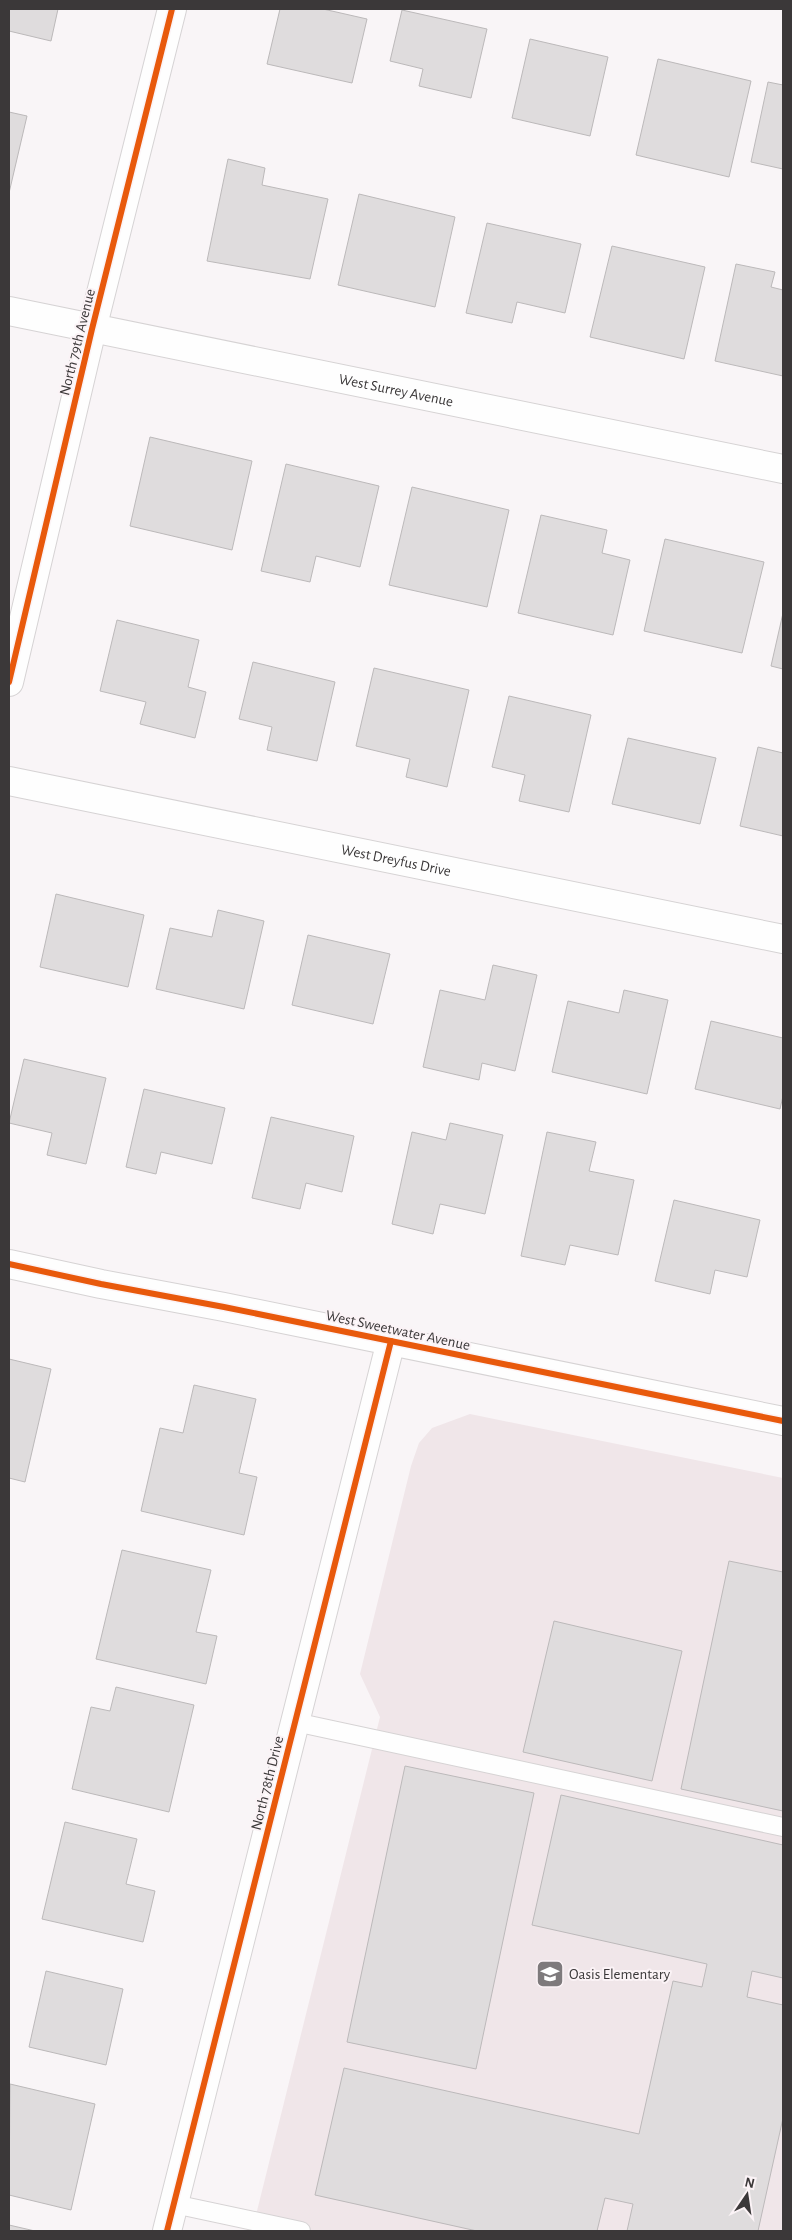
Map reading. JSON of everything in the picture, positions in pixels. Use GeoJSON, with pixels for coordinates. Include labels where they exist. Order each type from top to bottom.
{"type":"FeatureCollection","features":[{"type":"Feature","properties":{"kind":"street","name":"North 79th Avenue"},"geometry":{"type":"LineString","coordinates":[[9,682],[92,329],[172,9]]}},
{"type":"Feature","properties":{"kind":"street","name":"West Surrey Avenue"},"geometry":{"type":"LineString","coordinates":[[9,311],[783,469]]}},
{"type":"Feature","properties":{"kind":"street","name":"West Dreyfus Drive"},"geometry":{"type":"LineString","coordinates":[[9,781],[783,939]]}},
{"type":"Feature","properties":{"kind":"street","name":"West Sweetwater Avenue"},"geometry":{"type":"LineString","coordinates":[[9,1264],[100,1284],[224,1307],[783,1421]]}},
{"type":"Feature","properties":{"kind":"street","name":"North 78th Drive"},"geometry":{"type":"LineString","coordinates":[[168,2231],[390,1342]]}},
{"type":"Feature","properties":{"kind":"lane"},"geometry":{"type":"LineString","coordinates":[[295,1722],[783,1827]]}},
{"type":"Feature","properties":{"kind":"lane"},"geometry":{"type":"LineString","coordinates":[[174,2204],[301,2231]]}},
{"type":"Feature","properties":{"kind":"shaded area","name":"Oasis Elementary"},"geometry":{"type":"Polygon","coordinates":[[[470,1414],[783,1478],[783,2231],[252,2231],[380,1717],[360,1674],[411,1466],[419,1443],[432,1428],[470,1414]]]}},
{"type":"Feature","properties":{"kind":"building"},"geometry":{"type":"Polygon","coordinates":[[[9,9],[58,9],[51,41],[9,31],[9,9]]]}},
{"type":"Feature","properties":{"kind":"building"},"geometry":{"type":"Polygon","coordinates":[[[280,9],[323,9],[367,19],[352,83],[267,64],[280,9]]]}},
{"type":"Feature","properties":{"kind":"building"},"geometry":{"type":"Polygon","coordinates":[[[402,10],[487,29],[471,98],[419,86],[423,69],[390,61],[402,10]]]}},
{"type":"Feature","properties":{"kind":"building"},"geometry":{"type":"Polygon","coordinates":[[[530,39],[608,57],[590,136],[512,118],[530,39]]]}},
{"type":"Feature","properties":{"kind":"building"},"geometry":{"type":"Polygon","coordinates":[[[658,59],[751,81],[729,177],[636,155],[658,59]]]}},
{"type":"Feature","properties":{"kind":"building"},"geometry":{"type":"Polygon","coordinates":[[[768,82],[783,85],[783,169],[751,162],[768,82]]]}},
{"type":"Feature","properties":{"kind":"building"},"geometry":{"type":"Polygon","coordinates":[[[9,112],[27,116],[9,193],[9,112]]]}},
{"type":"Feature","properties":{"kind":"building"},"geometry":{"type":"Polygon","coordinates":[[[228,159],[265,168],[262,185],[328,199],[310,279],[207,261],[228,159]]]}},
{"type":"Feature","properties":{"kind":"building"},"geometry":{"type":"Polygon","coordinates":[[[359,194],[455,217],[435,307],[338,285],[359,194]]]}},
{"type":"Feature","properties":{"kind":"building"},"geometry":{"type":"Polygon","coordinates":[[[487,223],[581,244],[565,313],[517,302],[512,323],[466,313],[487,223]]]}},
{"type":"Feature","properties":{"kind":"building"},"geometry":{"type":"Polygon","coordinates":[[[612,246],[705,267],[684,359],[590,337],[612,246]]]}},
{"type":"Feature","properties":{"kind":"building"},"geometry":{"type":"Polygon","coordinates":[[[736,264],[775,272],[771,287],[783,290],[783,376],[715,361],[736,264]]]}},
{"type":"Feature","properties":{"kind":"building"},"geometry":{"type":"Polygon","coordinates":[[[150,437],[252,461],[232,550],[130,526],[150,437]]]}},
{"type":"Feature","properties":{"kind":"building"},"geometry":{"type":"Polygon","coordinates":[[[286,464],[379,486],[360,567],[316,556],[310,582],[261,571],[286,464]]]}},
{"type":"Feature","properties":{"kind":"building"},"geometry":{"type":"Polygon","coordinates":[[[412,487],[509,510],[487,607],[389,585],[412,487]]]}},
{"type":"Feature","properties":{"kind":"building"},"geometry":{"type":"Polygon","coordinates":[[[541,515],[607,530],[602,553],[630,560],[613,635],[518,613],[541,515]]]}},
{"type":"Feature","properties":{"kind":"building"},"geometry":{"type":"Polygon","coordinates":[[[665,539],[764,562],[742,653],[644,631],[665,539]]]}},
{"type":"Feature","properties":{"kind":"building"},"geometry":{"type":"Polygon","coordinates":[[[783,613],[783,669],[771,666],[783,613]]]}},
{"type":"Feature","properties":{"kind":"building"},"geometry":{"type":"Polygon","coordinates":[[[117,620],[199,640],[188,687],[206,692],[195,738],[140,724],[146,702],[100,691],[117,620]]]}},
{"type":"Feature","properties":{"kind":"building"},"geometry":{"type":"Polygon","coordinates":[[[253,662],[335,682],[317,761],[267,750],[272,727],[239,719],[253,662]]]}},
{"type":"Feature","properties":{"kind":"building"},"geometry":{"type":"Polygon","coordinates":[[[374,668],[469,690],[447,787],[406,777],[410,759],[356,746],[374,668]]]}},
{"type":"Feature","properties":{"kind":"building"},"geometry":{"type":"Polygon","coordinates":[[[509,696],[591,715],[569,812],[519,801],[525,775],[492,767],[509,696]]]}},
{"type":"Feature","properties":{"kind":"building"},"geometry":{"type":"Polygon","coordinates":[[[628,738],[716,758],[700,824],[612,804],[628,738]]]}},
{"type":"Feature","properties":{"kind":"building"},"geometry":{"type":"Polygon","coordinates":[[[758,747],[783,753],[783,836],[740,826],[758,747]]]}},
{"type":"Feature","properties":{"kind":"building"},"geometry":{"type":"Polygon","coordinates":[[[56,894],[144,915],[128,987],[40,967],[56,894]]]}},
{"type":"Feature","properties":{"kind":"building"},"geometry":{"type":"Polygon","coordinates":[[[218,910],[264,921],[244,1009],[156,989],[170,928],[212,937],[218,910]]]}},
{"type":"Feature","properties":{"kind":"building"},"geometry":{"type":"Polygon","coordinates":[[[308,935],[390,954],[373,1024],[292,1005],[308,935]]]}},
{"type":"Feature","properties":{"kind":"building"},"geometry":{"type":"Polygon","coordinates":[[[493,965],[537,975],[515,1071],[482,1063],[479,1080],[423,1067],[440,990],[485,1000],[493,965]]]}},
{"type":"Feature","properties":{"kind":"building"},"geometry":{"type":"Polygon","coordinates":[[[624,990],[668,1000],[647,1094],[552,1072],[568,1001],[619,1013],[624,990]]]}},
{"type":"Feature","properties":{"kind":"building"},"geometry":{"type":"Polygon","coordinates":[[[711,1021],[783,1038],[783,1096],[780,1109],[695,1089],[711,1021]]]}},
{"type":"Feature","properties":{"kind":"building"},"geometry":{"type":"Polygon","coordinates":[[[24,1059],[106,1078],[86,1164],[47,1155],[52,1133],[9,1123],[24,1059]]]}},
{"type":"Feature","properties":{"kind":"building"},"geometry":{"type":"Polygon","coordinates":[[[144,1089],[225,1108],[212,1164],[161,1152],[156,1174],[126,1167],[144,1089]]]}},
{"type":"Feature","properties":{"kind":"building"},"geometry":{"type":"Polygon","coordinates":[[[271,1117],[354,1136],[342,1192],[306,1183],[300,1209],[252,1198],[271,1117]]]}},
{"type":"Feature","properties":{"kind":"building"},"geometry":{"type":"Polygon","coordinates":[[[450,1123],[503,1135],[485,1214],[440,1204],[433,1234],[392,1224],[412,1132],[446,1140],[450,1123]]]}},
{"type":"Feature","properties":{"kind":"building"},"geometry":{"type":"Polygon","coordinates":[[[547,1132],[596,1142],[589,1171],[634,1180],[618,1255],[570,1245],[565,1265],[521,1256],[547,1132]]]}},
{"type":"Feature","properties":{"kind":"building"},"geometry":{"type":"Polygon","coordinates":[[[674,1200],[760,1220],[747,1277],[715,1270],[710,1294],[655,1281],[674,1200]]]}},
{"type":"Feature","properties":{"kind":"building"},"geometry":{"type":"Polygon","coordinates":[[[9,1359],[51,1369],[25,1482],[9,1478],[9,1359]]]}},
{"type":"Feature","properties":{"kind":"building"},"geometry":{"type":"Polygon","coordinates":[[[194,1385],[256,1399],[239,1473],[257,1477],[244,1535],[141,1511],[160,1428],[183,1433],[194,1385]]]}},
{"type":"Feature","properties":{"kind":"building"},"geometry":{"type":"Polygon","coordinates":[[[122,1550],[211,1570],[196,1632],[217,1636],[206,1684],[96,1659],[122,1550]]]}},
{"type":"Feature","properties":{"kind":"building"},"geometry":{"type":"Polygon","coordinates":[[[729,1561],[783,1572],[783,1811],[681,1789],[729,1561]]]}},
{"type":"Feature","properties":{"kind":"building"},"geometry":{"type":"Polygon","coordinates":[[[554,1621],[682,1651],[652,1781],[523,1752],[554,1621]]]}},
{"type":"Feature","properties":{"kind":"building"},"geometry":{"type":"Polygon","coordinates":[[[116,1687],[194,1705],[169,1812],[72,1789],[91,1707],[110,1711],[116,1687]]]}},
{"type":"Feature","properties":{"kind":"building"},"geometry":{"type":"Polygon","coordinates":[[[405,1766],[534,1793],[476,2069],[347,2042],[405,1766]]]}},
{"type":"Feature","properties":{"kind":"building"},"geometry":{"type":"Polygon","coordinates":[[[561,1795],[783,1845],[783,1978],[752,1971],[747,1997],[783,2005],[783,2118],[758,2231],[627,2231],[633,2204],[605,2198],[597,2231],[477,2231],[315,2195],[344,2068],[639,2134],[673,1981],[702,1987],[707,1964],[532,1925],[561,1795]]]}},
{"type":"Feature","properties":{"kind":"building"},"geometry":{"type":"Polygon","coordinates":[[[65,1822],[137,1839],[126,1884],[155,1891],[143,1942],[42,1919],[65,1822]]]}},
{"type":"Feature","properties":{"kind":"building"},"geometry":{"type":"Polygon","coordinates":[[[46,1971],[123,1989],[106,2065],[29,2047],[46,1971]]]}},
{"type":"Feature","properties":{"kind":"building"},"geometry":{"type":"Polygon","coordinates":[[[10,2084],[95,2104],[71,2210],[9,2195],[10,2084]]]}},
{"type":"Feature","properties":{"kind":"building"},"geometry":{"type":"Polygon","coordinates":[[[9,2225],[35,2231],[9,2231],[9,2225]]]}},
{"type":"Feature","properties":{"kind":"cycle path"},"geometry":{"type":"LineString","coordinates":[[9,682],[92,329],[172,9]]}},
{"type":"Feature","properties":{"kind":"cycle path"},"geometry":{"type":"LineString","coordinates":[[9,1264],[783,1421]]}},
{"type":"Feature","properties":{"kind":"cycle path"},"geometry":{"type":"LineString","coordinates":[[167,2231],[391,1341]]}},
{"type":"Feature","properties":{"kind":"place","name":"Oasis Elementary"},"geometry":{"type":"Point","coordinates":[550,1974]}}]}
